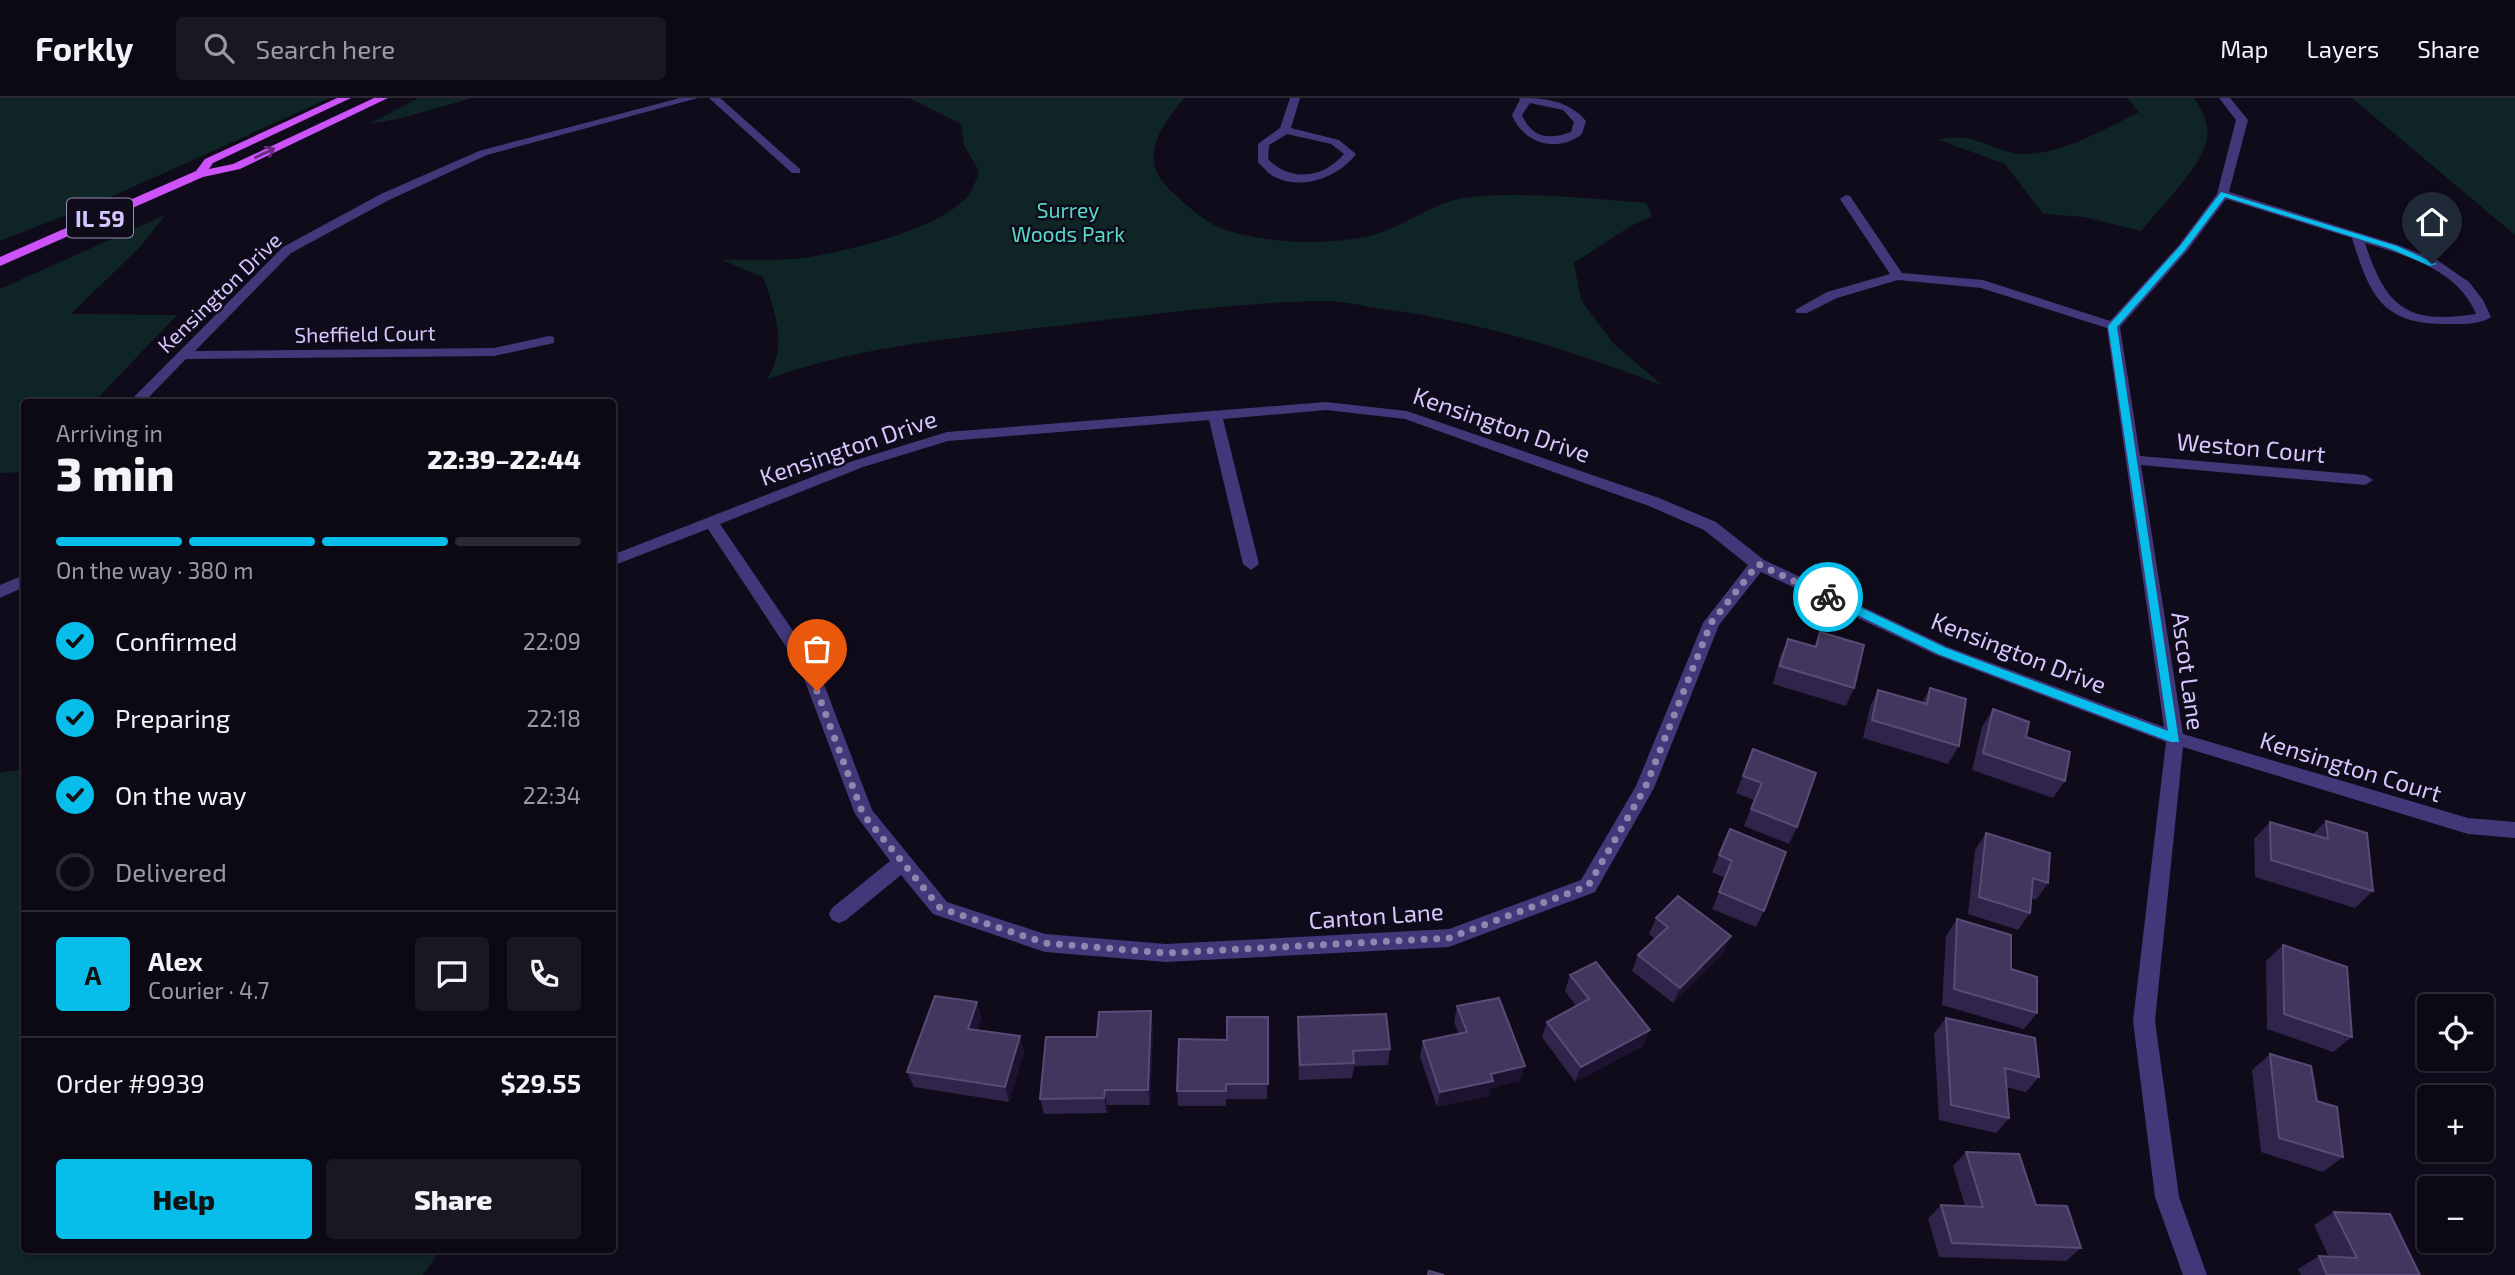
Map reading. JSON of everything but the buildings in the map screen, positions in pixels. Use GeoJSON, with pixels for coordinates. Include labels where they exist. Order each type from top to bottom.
{"type":"FeatureCollection","features":[{"type":"Feature","properties":{"kind":"main road","name":"IL 59"},"geometry":{"type":"LineString","coordinates":[[200,174],[209,162],[346,98]]}},
{"type":"Feature","properties":{"kind":"main road","name":"IL 59"},"geometry":{"type":"LineString","coordinates":[[0,262],[200,174],[236,167],[383,98]]}},
{"type":"Feature","properties":{"kind":"street","name":"Kensington Drive"},"geometry":{"type":"LineString","coordinates":[[139,399],[287,250],[385,197],[483,153],[693,98]]}},
{"type":"Feature","properties":{"kind":"street"},"geometry":{"type":"LineString","coordinates":[[714,98],[796,171]]}},
{"type":"Feature","properties":{"kind":"street"},"geometry":{"type":"LineString","coordinates":[[1285,130],[1335,142],[1350,154],[1343,166],[1317,177],[1280,176],[1262,160],[1264,144],[1285,130],[1295,98]]}},
{"type":"Feature","properties":{"kind":"street"},"geometry":{"type":"LineString","coordinates":[[1802,310],[1832,295],[1898,276],[1983,284],[2113,326],[2183,248],[2223,194],[2242,120],[2224,98]]}},
{"type":"Feature","properties":{"kind":"street"},"geometry":{"type":"LineString","coordinates":[[1525,99],[1567,108],[1580,121],[1576,135],[1560,141],[1536,140],[1521,129],[1517,115],[1525,99]]}},
{"type":"Feature","properties":{"kind":"street"},"geometry":{"type":"LineString","coordinates":[[2223,194],[2357,236],[2416,256],[2449,273],[2480,299],[2484,317],[2456,323],[2411,316],[2382,298],[2357,236]]}},
{"type":"Feature","properties":{"kind":"street"},"geometry":{"type":"LineString","coordinates":[[1846,199],[1898,276]]}},
{"type":"Feature","properties":{"kind":"street","name":"Ascot Lane"},"geometry":{"type":"LineString","coordinates":[[2113,326],[2175,738],[2144,1021],[2167,1197],[2195,1275]]}},
{"type":"Feature","properties":{"kind":"street","name":"Sheffield Court"},"geometry":{"type":"LineString","coordinates":[[181,355],[494,352],[549,341]]}},
{"type":"Feature","properties":{"kind":"street","name":"Kensington Drive"},"geometry":{"type":"LineString","coordinates":[[616,559],[858,464],[947,437],[1326,405],[1407,415],[1654,502],[1710,526],[1758,564],[1942,651],[2175,738]]}},
{"type":"Feature","properties":{"kind":"street"},"geometry":{"type":"LineString","coordinates":[[1215,415],[1251,564]]}},
{"type":"Feature","properties":{"kind":"street","name":"Weston Court"},"geometry":{"type":"LineString","coordinates":[[2134,460],[2365,480]]}},
{"type":"Feature","properties":{"kind":"street","name":"Canton Lane"},"geometry":{"type":"LineString","coordinates":[[711,522],[808,666],[863,814],[940,908],[1045,943],[1166,953],[1449,938],[1588,886],[1645,788],[1711,623],[1758,564]]}},
{"type":"Feature","properties":{"kind":"street"},"geometry":{"type":"LineString","coordinates":[[0,592],[21,582]]}},
{"type":"Feature","properties":{"kind":"street","name":"Kensington Court"},"geometry":{"type":"LineString","coordinates":[[2175,738],[2468,826],[2515,830]]}},
{"type":"Feature","properties":{"kind":"street"},"geometry":{"type":"LineString","coordinates":[[839,914],[903,862]]}},
{"type":"Feature","properties":{"kind":"green space"},"geometry":{"type":"Polygon","coordinates":[[[0,98],[330,98],[95,204],[0,241],[0,98]]]}},
{"type":"Feature","properties":{"kind":"green space"},"geometry":{"type":"Polygon","coordinates":[[[419,98],[472,98],[402,118],[369,124],[419,98]]]}},
{"type":"Feature","properties":{"kind":"green space","name":"Surrey Woods Park"},"geometry":{"type":"Polygon","coordinates":[[[909,98],[1184,98],[1156,142],[1155,166],[1160,178],[1182,201],[1210,223],[1243,235],[1280,241],[1356,239],[1398,226],[1445,203],[1471,197],[1536,195],[1646,203],[1652,216],[1629,227],[1574,263],[1581,300],[1614,344],[1663,386],[1560,349],[1491,330],[1455,321],[1328,301],[1211,308],[929,342],[830,360],[766,380],[777,355],[778,329],[763,277],[722,260],[803,258],[869,244],[942,216],[959,204],[972,189],[979,171],[964,145],[961,124],[909,98]]]}},
{"type":"Feature","properties":{"kind":"green space"},"geometry":{"type":"Polygon","coordinates":[[[2127,98],[2194,98],[2207,127],[2204,148],[2190,173],[2141,231],[2084,217],[2043,214],[2005,164],[1939,140],[1963,138],[2017,154],[2057,149],[2085,139],[2139,112],[2127,98]]]}},
{"type":"Feature","properties":{"kind":"green space"},"geometry":{"type":"Polygon","coordinates":[[[2352,98],[2515,98],[2515,235],[2352,98]]]}},
{"type":"Feature","properties":{"kind":"green space"},"geometry":{"type":"Polygon","coordinates":[[[165,215],[141,246],[71,314],[177,315],[97,399],[21,399],[21,472],[0,473],[0,289],[165,215]]]}},
{"type":"Feature","properties":{"kind":"green space"},"geometry":{"type":"Polygon","coordinates":[[[21,770],[21,1253],[438,1253],[423,1275],[0,1275],[0,773],[21,770]]]}},
{"type":"Feature","properties":{"kind":"way so far"},"geometry":{"type":"LineString","coordinates":[[817,691],[863,814],[940,908],[1045,943],[1166,953],[1449,938],[1588,886],[1645,788],[1711,623],[1758,564],[1828,597]]}},
{"type":"Feature","properties":{"kind":"route"},"geometry":{"type":"LineString","coordinates":[[1828,597],[1942,651],[2175,738],[2113,326],[2183,248],[2223,194],[2394,247],[2432,264]]}}]}
